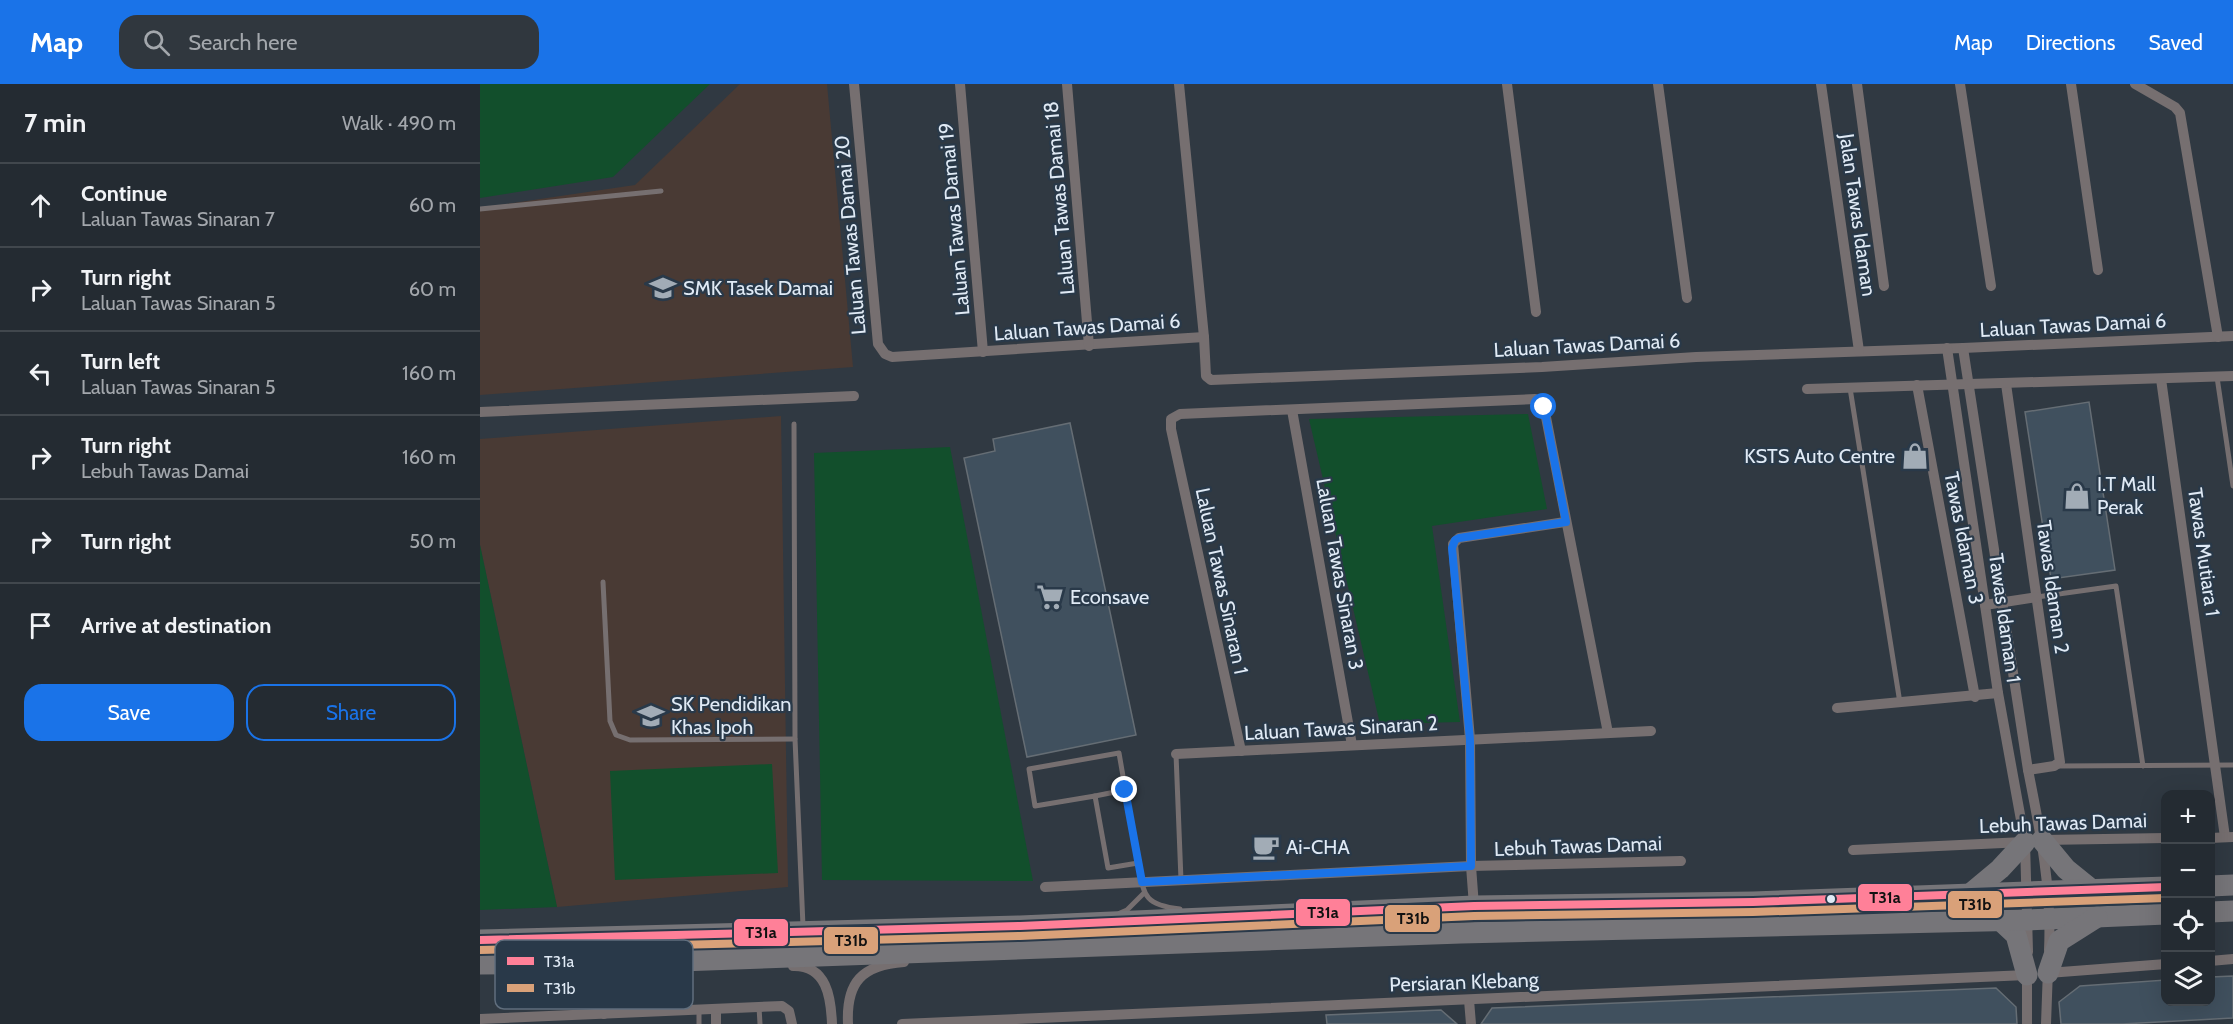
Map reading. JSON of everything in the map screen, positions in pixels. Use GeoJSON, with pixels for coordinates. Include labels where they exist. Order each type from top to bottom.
{"type":"FeatureCollection","features":[{"type":"Feature","properties":{"kind":"highway"},"geometry":{"type":"LineString","coordinates":[[1970,894],[2034,841],[2092,890]]}},
{"type":"Feature","properties":{"kind":"highway"},"geometry":{"type":"LineString","coordinates":[[2215,886],[2233,885]]}},
{"type":"Feature","properties":{"kind":"highway"},"geometry":{"type":"LineString","coordinates":[[480,940],[1051,925],[1216,914],[1474,906],[1741,902],[2161,887]]}},
{"type":"Feature","properties":{"kind":"highway"},"geometry":{"type":"LineString","coordinates":[[2215,912],[2233,911]]}},
{"type":"Feature","properties":{"kind":"highway"},"geometry":{"type":"LineString","coordinates":[[693,961],[1461,933],[2028,920],[2161,914]]}},
{"type":"Feature","properties":{"kind":"highway"},"geometry":{"type":"LineString","coordinates":[[2001,920],[2016,935],[2038,974],[2060,941],[2098,917]]}},
{"type":"Feature","properties":{"kind":"highway"},"geometry":{"type":"LineString","coordinates":[[480,964],[495,964]]}},
{"type":"Feature","properties":{"kind":"street","name":"Laluan Tawas Damai 20"},"geometry":{"type":"LineString","coordinates":[[854,84],[878,344],[885,354],[892,357],[982,352]]}},
{"type":"Feature","properties":{"kind":"street","name":"Laluan Tawas Damai 19"},"geometry":{"type":"LineString","coordinates":[[960,84],[982,352]]}},
{"type":"Feature","properties":{"kind":"street","name":"Laluan Tawas Damai 18"},"geometry":{"type":"LineString","coordinates":[[1067,84],[1089,346]]}},
{"type":"Feature","properties":{"kind":"street"},"geometry":{"type":"LineString","coordinates":[[1179,84],[1204,337]]}},
{"type":"Feature","properties":{"kind":"street"},"geometry":{"type":"LineString","coordinates":[[1507,84],[1536,312]]}},
{"type":"Feature","properties":{"kind":"street"},"geometry":{"type":"LineString","coordinates":[[1658,84],[1687,298]]}},
{"type":"Feature","properties":{"kind":"street","name":"Jalan Tawas Idaman"},"geometry":{"type":"LineString","coordinates":[[1821,84],[1859,351]]}},
{"type":"Feature","properties":{"kind":"street"},"geometry":{"type":"LineString","coordinates":[[1857,84],[1884,286]]}},
{"type":"Feature","properties":{"kind":"street"},"geometry":{"type":"LineString","coordinates":[[1960,84],[1991,286]]}},
{"type":"Feature","properties":{"kind":"street"},"geometry":{"type":"LineString","coordinates":[[2071,84],[2098,270]]}},
{"type":"Feature","properties":{"kind":"street"},"geometry":{"type":"LineString","coordinates":[[2135,84],[2175,107],[2180,113],[2218,337]]}},
{"type":"Feature","properties":{"kind":"street","name":"Laluan Tawas Damai 6"},"geometry":{"type":"LineString","coordinates":[[982,352],[1204,337],[1206,376],[1211,380],[2233,336]]}},
{"type":"Feature","properties":{"kind":"street","name":"Tawas Idaman 1"},"geometry":{"type":"LineString","coordinates":[[1947,348],[1998,693],[2034,841],[2049,892],[2050,919],[2038,974]]}},
{"type":"Feature","properties":{"kind":"street","name":"Tawas Idaman 1"},"geometry":{"type":"LineString","coordinates":[[1963,348],[2028,770],[2034,841],[2026,892],[2028,920],[2038,974]]}},
{"type":"Feature","properties":{"kind":"street"},"geometry":{"type":"LineString","coordinates":[[1807,389],[2233,376]]}},
{"type":"Feature","properties":{"kind":"street","name":"Tawas Mutiara 1"},"geometry":{"type":"LineString","coordinates":[[2161,379],[2215,765],[2229,837]]}},
{"type":"Feature","properties":{"kind":"street","name":"Tawas Idaman 2"},"geometry":{"type":"LineString","coordinates":[[2006,384],[2060,762],[2054,766]]}},
{"type":"Feature","properties":{"kind":"street","name":"Tawas Idaman 3"},"geometry":{"type":"LineString","coordinates":[[1917,386],[1975,697]]}},
{"type":"Feature","properties":{"kind":"street"},"geometry":{"type":"LineString","coordinates":[[480,411],[855,396]]}},
{"type":"Feature","properties":{"kind":"street"},"geometry":{"type":"LineString","coordinates":[[1292,410],[1535,399],[1540,402],[1544,407],[1608,733]]}},
{"type":"Feature","properties":{"kind":"street","name":"Laluan Tawas Sinaran 1"},"geometry":{"type":"LineString","coordinates":[[1241,751],[1173,440],[1171,419],[1180,414],[1292,410]]}},
{"type":"Feature","properties":{"kind":"street","name":"Laluan Tawas Sinaran 3"},"geometry":{"type":"LineString","coordinates":[[1292,410],[1352,745]]}},
{"type":"Feature","properties":{"kind":"street"},"geometry":{"type":"LineString","coordinates":[[1474,906],[1471,866],[1470,740],[1453,544],[1459,538],[1566,522]]}},
{"type":"Feature","properties":{"kind":"street"},"geometry":{"type":"LineString","coordinates":[[1985,605],[2037,597]]}},
{"type":"Feature","properties":{"kind":"street"},"geometry":{"type":"LineString","coordinates":[[1837,708],[1975,697],[1998,693]]}},
{"type":"Feature","properties":{"kind":"street","name":"Laluan Tawas Sinaran 2"},"geometry":{"type":"LineString","coordinates":[[1176,754],[1652,731]]}},
{"type":"Feature","properties":{"kind":"street"},"geometry":{"type":"LineString","coordinates":[[2028,770],[2054,766]]}},
{"type":"Feature","properties":{"kind":"street","name":"Lebuh Tawas Damai"},"geometry":{"type":"LineString","coordinates":[[1853,850],[2034,841],[2161,838]]}},
{"type":"Feature","properties":{"kind":"street","name":"Lebuh Tawas Damai"},"geometry":{"type":"LineString","coordinates":[[1045,887],[1143,887],[1181,880],[1471,866],[1681,861]]}},
{"type":"Feature","properties":{"kind":"street"},"geometry":{"type":"LineString","coordinates":[[848,1024],[850,992],[857,978],[863,974],[894,963],[940,960],[959,950]]}},
{"type":"Feature","properties":{"kind":"street"},"geometry":{"type":"LineString","coordinates":[[736,959],[748,968],[800,966],[813,970],[828,988],[832,1024]]}},
{"type":"Feature","properties":{"kind":"street"},"geometry":{"type":"LineString","coordinates":[[2215,961],[2233,959]]}},
{"type":"Feature","properties":{"kind":"street","name":"Persiaran Klebang"},"geometry":{"type":"LineString","coordinates":[[902,1024],[2038,974],[2161,964]]}},
{"type":"Feature","properties":{"kind":"street"},"geometry":{"type":"LineString","coordinates":[[2027,1024],[2038,974]]}},
{"type":"Feature","properties":{"kind":"street"},"geometry":{"type":"LineString","coordinates":[[2038,974],[2046,1024]]}},
{"type":"Feature","properties":{"kind":"street"},"geometry":{"type":"LineString","coordinates":[[1469,1000],[1471,1024]]}},
{"type":"Feature","properties":{"kind":"street"},"geometry":{"type":"LineString","coordinates":[[484,1020],[574,1020],[604,1014],[782,1006],[789,1011],[792,1024]]}},
{"type":"Feature","properties":{"kind":"street"},"geometry":{"type":"LineString","coordinates":[[604,1014],[606,1009]]}},
{"type":"Feature","properties":{"kind":"street"},"geometry":{"type":"LineString","coordinates":[[716,1009],[717,1024]]}},
{"type":"Feature","properties":{"kind":"lane"},"geometry":{"type":"LineString","coordinates":[[480,209],[661,191]]}},
{"type":"Feature","properties":{"kind":"lane"},"geometry":{"type":"LineString","coordinates":[[2217,377],[2233,486]]}},
{"type":"Feature","properties":{"kind":"lane"},"geometry":{"type":"LineString","coordinates":[[1850,388],[1900,703]]}},
{"type":"Feature","properties":{"kind":"lane"},"geometry":{"type":"LineString","coordinates":[[794,424],[795,739],[803,932]]}},
{"type":"Feature","properties":{"kind":"lane"},"geometry":{"type":"LineString","coordinates":[[603,582],[610,721],[616,735],[630,740],[795,739]]}},
{"type":"Feature","properties":{"kind":"lane"},"geometry":{"type":"LineString","coordinates":[[2037,597],[2116,586],[2144,766]]}},
{"type":"Feature","properties":{"kind":"lane"},"geometry":{"type":"LineString","coordinates":[[1125,790],[1035,806],[1029,769],[1119,753],[1143,887],[1149,902],[1162,907],[1191,909]]}},
{"type":"Feature","properties":{"kind":"lane"},"geometry":{"type":"LineString","coordinates":[[1176,754],[1181,880]]}},
{"type":"Feature","properties":{"kind":"lane"},"geometry":{"type":"LineString","coordinates":[[2054,766],[2233,765]]}},
{"type":"Feature","properties":{"kind":"lane"},"geometry":{"type":"LineString","coordinates":[[1095,796],[1108,868],[1138,862]]}},
{"type":"Feature","properties":{"kind":"lane"},"geometry":{"type":"LineString","coordinates":[[1110,914],[1127,910],[1143,887]]}},
{"type":"Feature","properties":{"kind":"lane"},"geometry":{"type":"LineString","coordinates":[[1051,925],[1057,918],[1088,916]]}},
{"type":"Feature","properties":{"kind":"lane"},"geometry":{"type":"LineString","coordinates":[[759,1007],[760,1024]]}},
{"type":"Feature","properties":{"kind":"lane"},"geometry":{"type":"LineString","coordinates":[[699,1010],[699,1024]]}},
{"type":"Feature","properties":{"kind":"shaded area","name":"SMK Tasek Damai"},"geometry":{"type":"Polygon","coordinates":[[[740,84],[827,84],[853,367],[480,395],[480,208],[635,185],[740,84]]]}},
{"type":"Feature","properties":{"kind":"shaded area","name":"SK Pendidikan Khas Ipoh"},"geometry":{"type":"Polygon","coordinates":[[[781,416],[788,887],[557,907],[480,545],[480,439],[781,416]]]}},
{"type":"Feature","properties":{"kind":"green space"},"geometry":{"type":"Polygon","coordinates":[[[480,84],[710,84],[613,177],[480,198],[480,84]]]}},
{"type":"Feature","properties":{"kind":"green space"},"geometry":{"type":"Polygon","coordinates":[[[1528,414],[1547,509],[1432,526],[1460,722],[1380,724],[1309,419],[1528,414]]]}},
{"type":"Feature","properties":{"kind":"green space"},"geometry":{"type":"Polygon","coordinates":[[[950,447],[1033,881],[822,880],[814,453],[950,447]]]}},
{"type":"Feature","properties":{"kind":"green space"},"geometry":{"type":"Polygon","coordinates":[[[480,545],[557,907],[480,910],[480,545]]]}},
{"type":"Feature","properties":{"kind":"green space"},"geometry":{"type":"Polygon","coordinates":[[[772,764],[778,873],[615,880],[610,771],[772,764]]]}},
{"type":"Feature","properties":{"kind":"building"},"geometry":{"type":"Polygon","coordinates":[[[2089,402],[2115,570],[2051,579],[2025,412],[2089,402]]]}},
{"type":"Feature","properties":{"kind":"building","name":"Econsave"},"geometry":{"type":"Polygon","coordinates":[[[1070,423],[1136,735],[1027,757],[964,458],[995,451],[993,439],[1070,423]]]}},
{"type":"Feature","properties":{"kind":"building"},"geometry":{"type":"Polygon","coordinates":[[[2233,976],[2233,1018],[2122,1024],[2061,1024],[2059,1002],[2080,986],[2161,980],[2161,1006],[2215,1006],[2215,977],[2233,976]]]}},
{"type":"Feature","properties":{"kind":"building"},"geometry":{"type":"Polygon","coordinates":[[[1996,988],[2016,1007],[2017,1024],[1481,1024],[1492,1008],[1996,988]]]}},
{"type":"Feature","properties":{"kind":"building"},"geometry":{"type":"Polygon","coordinates":[[[1441,1010],[1457,1024],[1327,1024],[1326,1015],[1441,1010]]]}},
{"type":"Feature","properties":{"kind":"transit line","name":"T31a"},"geometry":{"type":"LineString","coordinates":[[480,940],[1020,926],[1474,906],[1753,902],[2161,887]]}},
{"type":"Feature","properties":{"kind":"transit line","name":"T31b"},"geometry":{"type":"LineString","coordinates":[[693,944],[1020,936],[1474,916],[1753,912],[2161,898]]}},
{"type":"Feature","properties":{"kind":"transit line","name":"T31b"},"geometry":{"type":"LineString","coordinates":[[480,950],[495,950]]}},
{"type":"Feature","properties":{"kind":"place","name":"SMK Tasek Damai"},"geometry":{"type":"Point","coordinates":[663,288]}},
{"type":"Feature","properties":{"kind":"place","name":"KSTS Auto Centre"},"geometry":{"type":"Point","coordinates":[1915,456]}},
{"type":"Feature","properties":{"kind":"place","name":"I.T Mall Perak"},"geometry":{"type":"Point","coordinates":[2077,496]}},
{"type":"Feature","properties":{"kind":"place","name":"Econsave"},"geometry":{"type":"Point","coordinates":[1050,597]}},
{"type":"Feature","properties":{"kind":"place","name":"SK Pendidikan Khas Ipoh"},"geometry":{"type":"Point","coordinates":[651,716]}},
{"type":"Feature","properties":{"kind":"place","name":"Ai-CHA"},"geometry":{"type":"Point","coordinates":[1266,847]}},
{"type":"Feature","properties":{"kind":"route"},"geometry":{"type":"LineString","coordinates":[[1125,790],[1142,882],[1471,866],[1470,740],[1452,548],[1455,540],[1459,538],[1566,522],[1544,407]]}}]}
